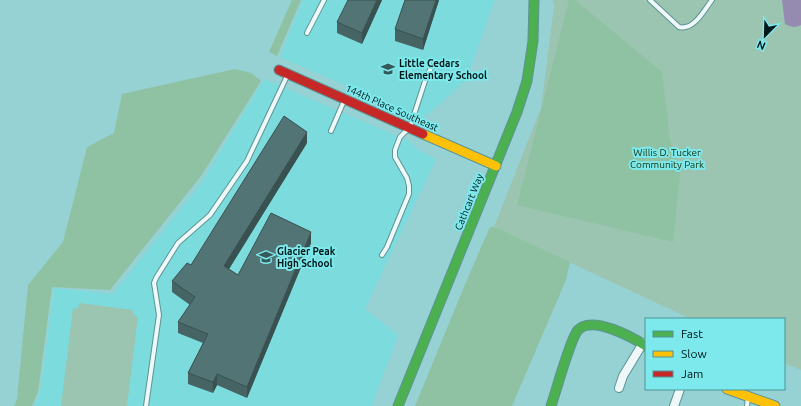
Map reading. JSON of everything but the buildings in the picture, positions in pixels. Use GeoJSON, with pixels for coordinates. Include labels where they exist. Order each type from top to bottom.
{"type":"FeatureCollection","features":[{"type":"Feature","properties":{"kind":"street","name":"Cathcart Way"},"geometry":{"type":"LineString","coordinates":[[398,406],[518,112],[527,81],[533,41],[534,0]]}},
{"type":"Feature","properties":{"kind":"street","name":"144th Place Southeast"},"geometry":{"type":"LineString","coordinates":[[279,70],[496,166]]}},
{"type":"Feature","properties":{"kind":"street"},"geometry":{"type":"LineString","coordinates":[[551,406],[572,342],[577,331],[584,326],[593,324],[608,328],[644,344],[623,376],[619,388]]}},
{"type":"Feature","properties":{"kind":"street"},"geometry":{"type":"LineString","coordinates":[[674,406],[680,390]]}},
{"type":"Feature","properties":{"kind":"street"},"geometry":{"type":"LineString","coordinates":[[729,390],[748,402],[763,400],[775,406]]}},
{"type":"Feature","properties":{"kind":"lane"},"geometry":{"type":"LineString","coordinates":[[307,33],[324,0]]}},
{"type":"Feature","properties":{"kind":"lane"},"geometry":{"type":"LineString","coordinates":[[650,0],[679,27],[684,28],[690,26],[712,0]]}},
{"type":"Feature","properties":{"kind":"lane"},"geometry":{"type":"LineString","coordinates":[[382,255],[387,248],[409,194],[408,178],[395,157],[395,150],[400,137],[410,127],[426,78],[432,66]]}},
{"type":"Feature","properties":{"kind":"lane"},"geometry":{"type":"LineString","coordinates":[[146,406],[159,315],[154,283],[156,278],[178,243],[210,215],[248,161],[288,74]]}},
{"type":"Feature","properties":{"kind":"lane"},"geometry":{"type":"LineString","coordinates":[[332,131],[345,98]]}},
{"type":"Feature","properties":{"kind":"shaded area","name":"Little Cedars Elementary School"},"geometry":{"type":"Polygon","coordinates":[[[303,0],[495,0],[466,80],[423,119],[280,57],[303,0]]]}},
{"type":"Feature","properties":{"kind":"shaded area"},"geometry":{"type":"Polygon","coordinates":[[[782,0],[801,0],[801,25],[793,27],[785,24],[782,0]]]}},
{"type":"Feature","properties":{"kind":"shaded area","name":"Glacier Peak High School"},"geometry":{"type":"Polygon","coordinates":[[[264,79],[409,141],[420,151],[436,159],[365,309],[398,335],[372,406],[34,406],[40,394],[54,288],[113,294],[203,181],[264,79]]]}},
{"type":"Feature","properties":{"kind":"green space"},"geometry":{"type":"Polygon","coordinates":[[[292,0],[301,0],[277,56],[269,52],[292,0]]]}},
{"type":"Feature","properties":{"kind":"green space","name":"Willis D. Tucker Community Park"},"geometry":{"type":"Polygon","coordinates":[[[553,0],[801,0],[801,370],[785,363],[785,318],[689,318],[494,227],[541,108],[554,7],[553,0]]]}},
{"type":"Feature","properties":{"kind":"green space"},"geometry":{"type":"Polygon","coordinates":[[[569,0],[575,0],[662,72],[670,140],[680,173],[673,242],[517,205],[569,0]]]}},
{"type":"Feature","properties":{"kind":"green space"},"geometry":{"type":"Polygon","coordinates":[[[235,69],[251,73],[261,81],[201,176],[110,290],[52,287],[38,392],[32,406],[14,406],[17,399],[28,285],[63,242],[87,147],[114,133],[122,94],[235,69]]]}},
{"type":"Feature","properties":{"kind":"green space"},"geometry":{"type":"Polygon","coordinates":[[[490,227],[494,227],[570,262],[566,280],[512,406],[415,406],[466,282],[490,227]]]}},
{"type":"Feature","properties":{"kind":"green space"},"geometry":{"type":"Polygon","coordinates":[[[79,303],[133,310],[133,315],[138,316],[127,406],[61,406],[73,308],[78,309],[79,303]]]}},
{"type":"Feature","properties":{"kind":"traffic: fast"},"geometry":{"type":"LineString","coordinates":[[398,406],[517,112],[527,81],[533,41],[534,0]]}},
{"type":"Feature","properties":{"kind":"traffic: fast"},"geometry":{"type":"LineString","coordinates":[[551,406],[571,344],[578,330],[584,326],[593,325],[612,329],[645,345]]}},
{"type":"Feature","properties":{"kind":"traffic: slow"},"geometry":{"type":"LineString","coordinates":[[423,134],[496,166]]}},
{"type":"Feature","properties":{"kind":"traffic: slow"},"geometry":{"type":"LineString","coordinates":[[730,390],[775,406]]}},
{"type":"Feature","properties":{"kind":"traffic: jam"},"geometry":{"type":"LineString","coordinates":[[279,70],[423,134]]}},
{"type":"Feature","properties":{"kind":"place","name":"Little Cedars Elementary School"},"geometry":{"type":"Point","coordinates":[388,69]}},
{"type":"Feature","properties":{"kind":"place","name":"Glacier Peak High School"},"geometry":{"type":"Point","coordinates":[266,257]}}]}
